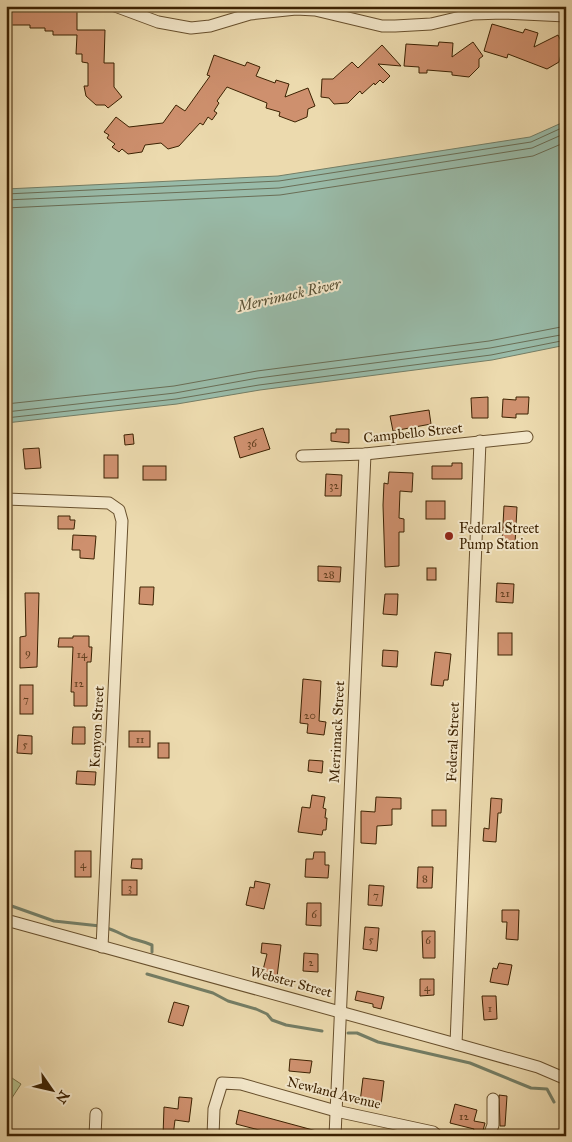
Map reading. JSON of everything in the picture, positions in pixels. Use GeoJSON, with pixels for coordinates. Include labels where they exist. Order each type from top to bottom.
{"type":"FeatureCollection","features":[{"type":"Feature","properties":{"kind":"street"},"geometry":{"type":"LineString","coordinates":[[116,6],[158,22],[191,28],[210,26],[250,14],[296,9],[315,10],[389,26],[431,24],[473,14],[503,13],[566,16]]}},
{"type":"Feature","properties":{"kind":"street","name":"Campbello Street"},"geometry":{"type":"LineString","coordinates":[[302,456],[365,454],[527,437]]}},
{"type":"Feature","properties":{"kind":"street","name":"Federal Street"},"geometry":{"type":"LineString","coordinates":[[456,1044],[480,442]]}},
{"type":"Feature","properties":{"kind":"street","name":"Merrimack Street"},"geometry":{"type":"LineString","coordinates":[[335,1136],[365,454]]}},
{"type":"Feature","properties":{"kind":"street","name":"Kenyon Street"},"geometry":{"type":"LineString","coordinates":[[6,499],[109,503],[118,510],[122,522],[102,947]]}},
{"type":"Feature","properties":{"kind":"street","name":"Webster Street"},"geometry":{"type":"LineString","coordinates":[[6,920],[340,1011],[538,1068],[566,1079]]}},
{"type":"Feature","properties":{"kind":"street","name":"Newland Avenue"},"geometry":{"type":"LineString","coordinates":[[213,1136],[214,1109],[222,1083],[241,1084],[336,1111],[433,1132],[438,1136]]}},
{"type":"Feature","properties":{"kind":"street"},"geometry":{"type":"LineString","coordinates":[[490,1136],[493,1125],[493,1098]]}},
{"type":"Feature","properties":{"kind":"street"},"geometry":{"type":"LineString","coordinates":[[95,1136],[96,1114]]}},
{"type":"Feature","properties":{"kind":"green space"},"geometry":{"type":"Polygon","coordinates":[[[6,1074],[21,1084],[6,1107],[6,1074]]]}},
{"type":"Feature","properties":{"kind":"water","name":"Merrimack River"},"geometry":{"type":"Polygon","coordinates":[[[566,121],[566,345],[492,360],[260,390],[177,404],[6,423],[6,189],[278,176],[530,137],[566,121]]]}},
{"type":"Feature","properties":{"kind":"building"},"geometry":{"type":"Polygon","coordinates":[[[6,6],[77,8],[77,30],[105,30],[104,63],[114,63],[114,87],[122,97],[108,108],[105,105],[96,105],[86,96],[84,86],[88,86],[88,63],[82,62],[82,54],[76,54],[77,35],[53,35],[53,31],[45,31],[45,28],[30,28],[30,25],[11,25],[11,23],[6,23],[6,6]]]}},
{"type":"Feature","properties":{"kind":"building"},"geometry":{"type":"Polygon","coordinates":[[[492,24],[523,33],[525,29],[538,33],[534,47],[558,35],[566,51],[561,54],[559,62],[547,69],[508,54],[507,58],[484,51],[492,24]]]}},
{"type":"Feature","properties":{"kind":"building"},"geometry":{"type":"Polygon","coordinates":[[[439,42],[453,43],[452,57],[473,42],[483,56],[479,59],[479,67],[469,77],[452,75],[452,72],[427,70],[427,73],[419,73],[419,67],[404,66],[406,44],[438,46],[439,42]]]}},
{"type":"Feature","properties":{"kind":"building"},"geometry":{"type":"Polygon","coordinates":[[[382,45],[401,66],[378,64],[390,76],[383,83],[380,80],[362,94],[360,91],[348,103],[334,104],[329,98],[321,97],[322,79],[333,79],[352,62],[358,68],[382,45]]]}},
{"type":"Feature","properties":{"kind":"building"},"geometry":{"type":"Polygon","coordinates":[[[214,55],[245,66],[247,62],[260,67],[256,76],[275,83],[276,80],[289,84],[285,97],[308,88],[315,106],[308,109],[307,117],[295,122],[279,116],[280,112],[266,108],[267,103],[227,87],[217,101],[219,103],[214,111],[217,113],[212,120],[208,117],[203,125],[200,123],[179,146],[168,149],[161,143],[145,145],[142,152],[128,154],[122,149],[119,152],[112,147],[115,144],[107,138],[109,135],[104,132],[116,117],[129,127],[163,123],[176,105],[185,111],[210,76],[207,75],[214,55]]]}},
{"type":"Feature","properties":{"kind":"building"},"geometry":{"type":"Polygon","coordinates":[[[488,397],[488,418],[472,418],[471,398],[488,397]]]}},
{"type":"Feature","properties":{"kind":"building"},"geometry":{"type":"Polygon","coordinates":[[[516,397],[529,397],[528,414],[516,414],[516,418],[502,417],[503,399],[516,400],[516,397]]]}},
{"type":"Feature","properties":{"kind":"building"},"geometry":{"type":"Polygon","coordinates":[[[429,410],[431,424],[393,431],[390,416],[429,410]]]}},
{"type":"Feature","properties":{"kind":"building"},"geometry":{"type":"Polygon","coordinates":[[[263,428],[270,449],[240,458],[234,437],[263,428]]]}},
{"type":"Feature","properties":{"kind":"building"},"geometry":{"type":"Polygon","coordinates":[[[336,429],[349,429],[349,443],[331,441],[331,433],[336,433],[336,429]]]}},
{"type":"Feature","properties":{"kind":"building"},"geometry":{"type":"Polygon","coordinates":[[[133,434],[134,444],[125,445],[124,435],[133,434]]]}},
{"type":"Feature","properties":{"kind":"building"},"geometry":{"type":"Polygon","coordinates":[[[39,448],[41,468],[25,469],[23,449],[39,448]]]}},
{"type":"Feature","properties":{"kind":"building"},"geometry":{"type":"Polygon","coordinates":[[[104,455],[118,455],[118,478],[104,478],[104,455]]]}},
{"type":"Feature","properties":{"kind":"building"},"geometry":{"type":"Polygon","coordinates":[[[452,463],[462,463],[462,479],[432,479],[432,466],[452,466],[452,463]]]}},
{"type":"Feature","properties":{"kind":"building"},"geometry":{"type":"Polygon","coordinates":[[[143,466],[166,466],[166,480],[143,480],[143,466]]]}},
{"type":"Feature","properties":{"kind":"building"},"geometry":{"type":"Polygon","coordinates":[[[389,472],[413,473],[412,492],[400,491],[399,518],[404,519],[404,532],[399,532],[399,566],[385,567],[383,505],[384,483],[388,484],[389,472]]]}},
{"type":"Feature","properties":{"kind":"building"},"geometry":{"type":"Polygon","coordinates":[[[326,474],[342,475],[341,496],[325,496],[326,474]]]}},
{"type":"Feature","properties":{"kind":"building"},"geometry":{"type":"Polygon","coordinates":[[[426,501],[445,501],[445,519],[426,519],[426,501]]]}},
{"type":"Feature","properties":{"kind":"building"},"geometry":{"type":"Polygon","coordinates":[[[504,506],[517,507],[515,544],[502,543],[504,506]]]}},
{"type":"Feature","properties":{"kind":"building"},"geometry":{"type":"Polygon","coordinates":[[[58,516],[70,516],[70,520],[75,520],[74,529],[58,529],[58,516]]]}},
{"type":"Feature","properties":{"kind":"building"},"geometry":{"type":"Polygon","coordinates":[[[73,535],[96,536],[94,559],[80,558],[80,550],[72,550],[73,535]]]}},
{"type":"Feature","properties":{"kind":"building"},"geometry":{"type":"Polygon","coordinates":[[[318,566],[341,567],[340,582],[318,581],[318,566]]]}},
{"type":"Feature","properties":{"kind":"building"},"geometry":{"type":"Polygon","coordinates":[[[427,568],[436,568],[436,580],[427,580],[427,568]]]}},
{"type":"Feature","properties":{"kind":"building"},"geometry":{"type":"Polygon","coordinates":[[[497,583],[514,584],[513,603],[496,602],[497,583]]]}},
{"type":"Feature","properties":{"kind":"building"},"geometry":{"type":"Polygon","coordinates":[[[140,587],[154,587],[153,605],[139,604],[140,587]]]}},
{"type":"Feature","properties":{"kind":"building"},"geometry":{"type":"Polygon","coordinates":[[[25,593],[39,593],[37,667],[20,668],[20,637],[26,636],[25,593]]]}},
{"type":"Feature","properties":{"kind":"building"},"geometry":{"type":"Polygon","coordinates":[[[385,594],[398,594],[397,615],[383,614],[385,594]]]}},
{"type":"Feature","properties":{"kind":"building"},"geometry":{"type":"Polygon","coordinates":[[[498,633],[512,633],[512,655],[498,655],[498,633]]]}},
{"type":"Feature","properties":{"kind":"building"},"geometry":{"type":"Polygon","coordinates":[[[73,636],[89,636],[89,647],[92,647],[91,662],[87,662],[87,706],[74,706],[74,692],[71,692],[73,647],[58,647],[59,638],[73,638],[73,636]]]}},
{"type":"Feature","properties":{"kind":"building"},"geometry":{"type":"Polygon","coordinates":[[[383,650],[398,651],[397,667],[382,666],[383,650]]]}},
{"type":"Feature","properties":{"kind":"building"},"geometry":{"type":"Polygon","coordinates":[[[435,652],[451,654],[448,680],[444,680],[443,686],[431,685],[435,652]]]}},
{"type":"Feature","properties":{"kind":"building"},"geometry":{"type":"Polygon","coordinates":[[[303,679],[321,681],[319,721],[326,722],[324,735],[307,733],[308,724],[300,723],[303,679]]]}},
{"type":"Feature","properties":{"kind":"building"},"geometry":{"type":"Polygon","coordinates":[[[20,685],[33,685],[33,714],[20,714],[20,685]]]}},
{"type":"Feature","properties":{"kind":"building"},"geometry":{"type":"Polygon","coordinates":[[[73,727],[85,727],[85,744],[72,744],[73,727]]]}},
{"type":"Feature","properties":{"kind":"building"},"geometry":{"type":"Polygon","coordinates":[[[129,731],[150,731],[150,747],[129,747],[129,731]]]}},
{"type":"Feature","properties":{"kind":"building"},"geometry":{"type":"Polygon","coordinates":[[[18,735],[32,736],[32,754],[17,753],[18,735]]]}},
{"type":"Feature","properties":{"kind":"building"},"geometry":{"type":"Polygon","coordinates":[[[158,743],[169,743],[169,758],[158,758],[158,743]]]}},
{"type":"Feature","properties":{"kind":"building"},"geometry":{"type":"Polygon","coordinates":[[[309,760],[323,761],[322,773],[308,771],[309,760]]]}},
{"type":"Feature","properties":{"kind":"building"},"geometry":{"type":"Polygon","coordinates":[[[77,771],[96,772],[95,785],[76,784],[77,771]]]}},
{"type":"Feature","properties":{"kind":"building"},"geometry":{"type":"Polygon","coordinates":[[[312,795],[325,797],[323,808],[326,809],[325,818],[327,818],[326,830],[323,830],[322,835],[298,832],[302,807],[310,808],[312,795]]]}},
{"type":"Feature","properties":{"kind":"building"},"geometry":{"type":"Polygon","coordinates":[[[376,797],[401,798],[401,809],[392,809],[392,825],[377,826],[376,844],[361,843],[361,811],[375,812],[376,797]]]}},
{"type":"Feature","properties":{"kind":"building"},"geometry":{"type":"Polygon","coordinates":[[[491,798],[502,799],[501,813],[498,813],[496,842],[483,841],[484,828],[489,829],[491,798]]]}},
{"type":"Feature","properties":{"kind":"building"},"geometry":{"type":"Polygon","coordinates":[[[432,810],[446,810],[446,826],[432,826],[432,810]]]}},
{"type":"Feature","properties":{"kind":"building"},"geometry":{"type":"Polygon","coordinates":[[[75,851],[91,851],[91,877],[75,877],[75,851]]]}},
{"type":"Feature","properties":{"kind":"building"},"geometry":{"type":"Polygon","coordinates":[[[314,852],[325,852],[325,865],[329,865],[328,878],[305,877],[306,859],[313,859],[314,852]]]}},
{"type":"Feature","properties":{"kind":"building"},"geometry":{"type":"Polygon","coordinates":[[[132,859],[142,859],[142,869],[131,868],[132,859]]]}},
{"type":"Feature","properties":{"kind":"building"},"geometry":{"type":"Polygon","coordinates":[[[418,867],[433,867],[432,888],[417,888],[418,867]]]}},
{"type":"Feature","properties":{"kind":"building"},"geometry":{"type":"Polygon","coordinates":[[[122,880],[137,880],[137,895],[122,895],[122,880]]]}},
{"type":"Feature","properties":{"kind":"building"},"geometry":{"type":"Polygon","coordinates":[[[255,881],[270,884],[264,909],[246,905],[250,887],[254,888],[255,881]]]}},
{"type":"Feature","properties":{"kind":"building"},"geometry":{"type":"Polygon","coordinates":[[[369,885],[384,886],[382,906],[368,905],[369,885]]]}},
{"type":"Feature","properties":{"kind":"building"},"geometry":{"type":"Polygon","coordinates":[[[307,903],[321,903],[321,926],[306,925],[307,903]]]}},
{"type":"Feature","properties":{"kind":"building"},"geometry":{"type":"Polygon","coordinates":[[[502,910],[519,910],[518,940],[506,939],[507,922],[502,922],[502,910]]]}},
{"type":"Feature","properties":{"kind":"building"},"geometry":{"type":"Polygon","coordinates":[[[365,927],[379,928],[377,951],[363,949],[365,927]]]}},
{"type":"Feature","properties":{"kind":"building"},"geometry":{"type":"Polygon","coordinates":[[[422,931],[435,931],[435,958],[423,958],[422,931]]]}},
{"type":"Feature","properties":{"kind":"building"},"geometry":{"type":"Polygon","coordinates":[[[262,943],[281,945],[277,977],[262,974],[267,954],[261,953],[262,943]]]}},
{"type":"Feature","properties":{"kind":"building"},"geometry":{"type":"Polygon","coordinates":[[[304,953],[318,954],[318,972],[303,971],[304,953]]]}},
{"type":"Feature","properties":{"kind":"building"},"geometry":{"type":"Polygon","coordinates":[[[499,963],[512,965],[508,985],[490,982],[493,968],[497,969],[499,963]]]}},
{"type":"Feature","properties":{"kind":"building"},"geometry":{"type":"Polygon","coordinates":[[[420,979],[434,979],[434,995],[420,996],[420,979]]]}},
{"type":"Feature","properties":{"kind":"building"},"geometry":{"type":"Polygon","coordinates":[[[357,991],[384,997],[381,1009],[373,1007],[373,1004],[355,1000],[357,991]]]}},
{"type":"Feature","properties":{"kind":"building"},"geometry":{"type":"Polygon","coordinates":[[[482,996],[496,996],[497,1019],[484,1020],[482,996]]]}},
{"type":"Feature","properties":{"kind":"building"},"geometry":{"type":"Polygon","coordinates":[[[174,1002],[189,1006],[183,1026],[168,1022],[174,1002]]]}},
{"type":"Feature","properties":{"kind":"building"},"geometry":{"type":"Polygon","coordinates":[[[290,1059],[312,1061],[310,1073],[289,1071],[290,1059]]]}},
{"type":"Feature","properties":{"kind":"building"},"geometry":{"type":"Polygon","coordinates":[[[363,1078],[384,1081],[381,1105],[360,1102],[363,1078]]]}},
{"type":"Feature","properties":{"kind":"building"},"geometry":{"type":"Polygon","coordinates":[[[499,1095],[507,1096],[505,1126],[500,1126],[499,1095]]]}},
{"type":"Feature","properties":{"kind":"building"},"geometry":{"type":"Polygon","coordinates":[[[179,1097],[192,1098],[189,1122],[175,1120],[173,1136],[163,1136],[164,1107],[178,1109],[179,1097]]]}},
{"type":"Feature","properties":{"kind":"building"},"geometry":{"type":"Polygon","coordinates":[[[455,1104],[477,1110],[474,1121],[485,1123],[482,1134],[473,1132],[474,1129],[450,1123],[455,1104]]]}},
{"type":"Feature","properties":{"kind":"building"},"geometry":{"type":"Polygon","coordinates":[[[239,1110],[324,1133],[323,1136],[282,1136],[236,1124],[239,1110]]]}},
{"type":"Feature","properties":{"kind":"waterway"},"geometry":{"type":"LineString","coordinates":[[6,904],[54,921],[100,926]]}},
{"type":"Feature","properties":{"kind":"waterway"},"geometry":{"type":"LineString","coordinates":[[106,928],[152,945],[152,952]]}},
{"type":"Feature","properties":{"kind":"waterway"},"geometry":{"type":"LineString","coordinates":[[147,974],[213,993],[228,1001],[256,1009],[267,1014],[272,1020],[286,1025],[322,1031]]}},
{"type":"Feature","properties":{"kind":"waterway"},"geometry":{"type":"LineString","coordinates":[[348,1033],[357,1033],[378,1042],[470,1063],[531,1088],[547,1089],[554,1102]]}},
{"type":"Feature","properties":{"kind":"place","name":"Federal Street Pump Station"},"geometry":{"type":"Point","coordinates":[449,536]}}]}
